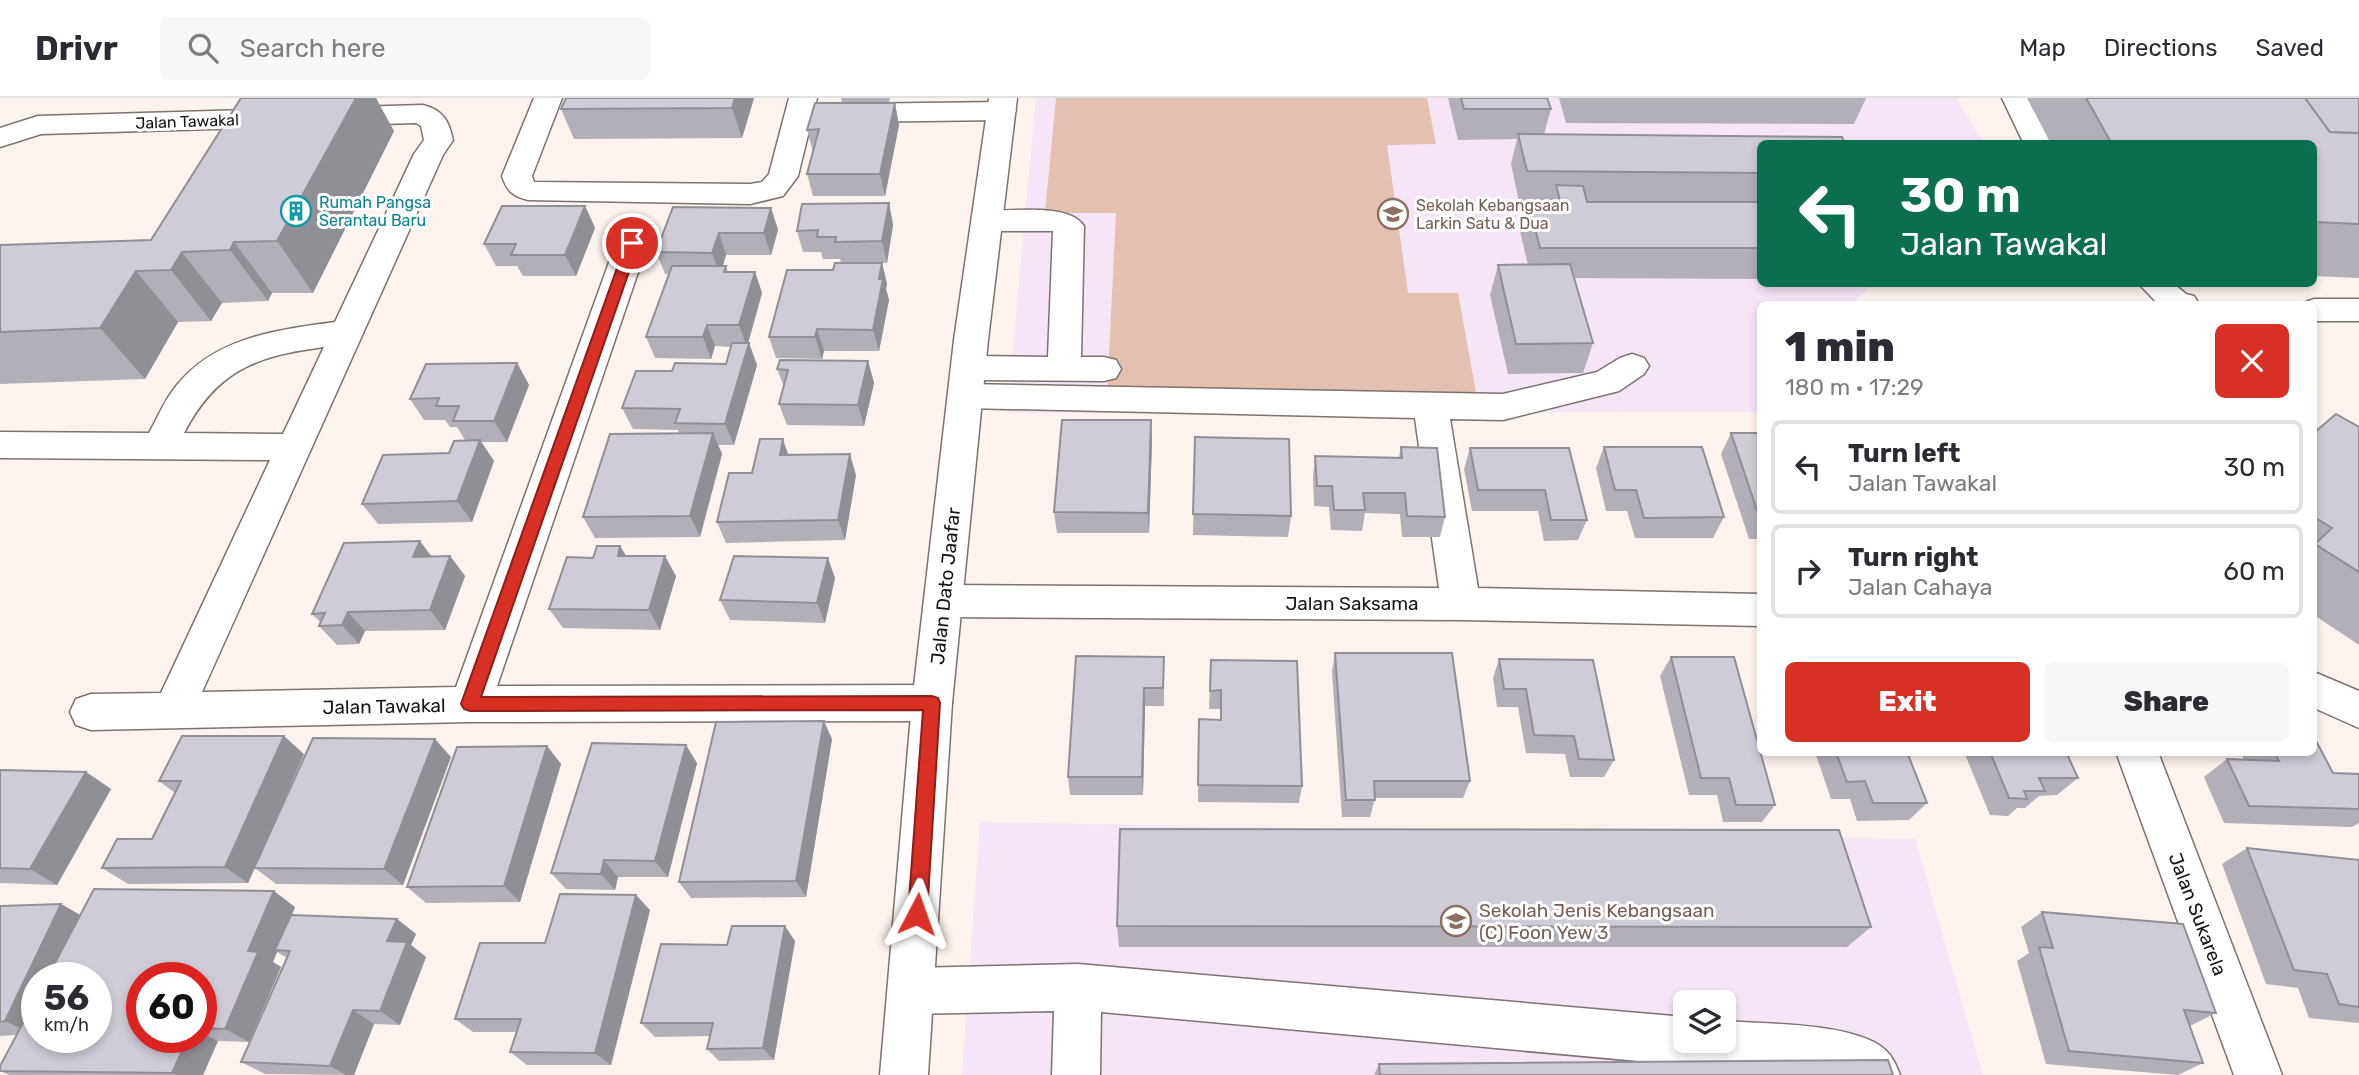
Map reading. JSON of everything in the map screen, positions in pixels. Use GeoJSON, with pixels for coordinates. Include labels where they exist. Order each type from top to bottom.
{"type":"FeatureCollection","features":[{"type":"Feature","properties":{"kind":"street"},"geometry":{"type":"LineString","coordinates":[[548,98],[517,176],[521,187],[528,191],[750,194],[772,189],[783,176],[803,98]]}},
{"type":"Feature","properties":{"kind":"street"},"geometry":{"type":"LineString","coordinates":[[2016,98],[2037,140]]}},
{"type":"Feature","properties":{"kind":"street"},"geometry":{"type":"LineString","coordinates":[[839,113],[1002,105]]}},
{"type":"Feature","properties":{"kind":"street","name":"Jalan Dato Jaafar"},"geometry":{"type":"LineString","coordinates":[[904,1075],[932,703],[967,382],[1002,105]]}},
{"type":"Feature","properties":{"kind":"street","name":"Jalan Tawakal"},"geometry":{"type":"LineString","coordinates":[[0,138],[38,125],[423,114],[435,123],[439,140],[429,154],[173,710]]}},
{"type":"Feature","properties":{"kind":"street"},"geometry":{"type":"LineString","coordinates":[[987,221],[1057,221],[1069,226],[1064,369]]}},
{"type":"Feature","properties":{"kind":"street"},"geometry":{"type":"LineString","coordinates":[[470,704],[632,243]]}},
{"type":"Feature","properties":{"kind":"street"},"geometry":{"type":"LineString","coordinates":[[2158,287],[2174,301]]}},
{"type":"Feature","properties":{"kind":"street"},"geometry":{"type":"LineString","coordinates":[[2317,310],[2359,310]]}},
{"type":"Feature","properties":{"kind":"street"},"geometry":{"type":"LineString","coordinates":[[159,446],[188,396],[212,369],[255,346],[348,332]]}},
{"type":"Feature","properties":{"kind":"street"},"geometry":{"type":"LineString","coordinates":[[967,382],[1503,407],[1607,382],[1632,366]]}},
{"type":"Feature","properties":{"kind":"street"},"geometry":{"type":"LineString","coordinates":[[967,382],[1064,369],[1104,369]]}},
{"type":"Feature","properties":{"kind":"street"},"geometry":{"type":"LineString","coordinates":[[1431,405],[1461,604]]}},
{"type":"Feature","properties":{"kind":"street"},"geometry":{"type":"LineString","coordinates":[[0,446],[295,447]]}},
{"type":"Feature","properties":{"kind":"street","name":"Jalan Saksama"},"geometry":{"type":"LineString","coordinates":[[944,601],[1461,604],[1757,610]]}},
{"type":"Feature","properties":{"kind":"street"},"geometry":{"type":"LineString","coordinates":[[2317,690],[2359,710]]}},
{"type":"Feature","properties":{"kind":"street","name":"Jalan Tawakal"},"geometry":{"type":"LineString","coordinates":[[91,712],[470,704],[932,703]]}},
{"type":"Feature","properties":{"kind":"street","name":"Jalan Sukarela"},"geometry":{"type":"LineString","coordinates":[[2139,756],[2259,1075]]}},
{"type":"Feature","properties":{"kind":"street"},"geometry":{"type":"LineString","coordinates":[[1076,1075],[1078,987]]}},
{"type":"Feature","properties":{"kind":"street"},"geometry":{"type":"LineString","coordinates":[[912,991],[1078,987],[1838,1055],[1861,1062],[1876,1075]]}},
{"type":"Feature","properties":{"kind":"shaded area","name":"Sekolah Kebangsaan Larkin Satu & Dua"},"geometry":{"type":"Polygon","coordinates":[[[1036,98],[1956,98],[1982,140],[1757,140],[1757,287],[1869,287],[1856,301],[1757,301],[1755,412],[1007,413],[1036,98]]]}},
{"type":"Feature","properties":{"kind":"shaded area"},"geometry":{"type":"Polygon","coordinates":[[[1056,98],[1427,98],[1436,144],[1387,145],[1408,293],[1458,293],[1477,398],[1107,397],[1116,213],[1045,213],[1056,98]]]}},
{"type":"Feature","properties":{"kind":"shaded area","name":"Sekolah Jenis Kebangsaan (C) Foon Yew 3"},"geometry":{"type":"Polygon","coordinates":[[[980,822],[1915,839],[1983,1075],[962,1075],[980,822]]]}},
{"type":"Feature","properties":{"kind":"building"},"geometry":{"type":"Polygon","coordinates":[[[241,98],[356,98],[277,241],[234,242],[230,250],[182,252],[171,270],[136,271],[100,328],[0,332],[0,245],[151,240],[241,98]]]}},
{"type":"Feature","properties":{"kind":"building"},"geometry":{"type":"Polygon","coordinates":[[[566,98],[735,98],[732,108],[561,109],[566,98]]]}},
{"type":"Feature","properties":{"kind":"building"},"geometry":{"type":"Polygon","coordinates":[[[1461,98],[1547,98],[1551,109],[1464,109],[1461,98]]]}},
{"type":"Feature","properties":{"kind":"building"},"geometry":{"type":"Polygon","coordinates":[[[2086,98],[2305,98],[2330,132],[2359,133],[2359,224],[2317,222],[2317,140],[2110,140],[2086,98]]]}},
{"type":"Feature","properties":{"kind":"building"},"geometry":{"type":"Polygon","coordinates":[[[2305,98],[2359,98],[2359,133],[2330,132],[2305,98]]]}},
{"type":"Feature","properties":{"kind":"building"},"geometry":{"type":"Polygon","coordinates":[[[815,103],[895,103],[880,174],[807,174],[819,129],[807,130],[815,103]]]}},
{"type":"Feature","properties":{"kind":"building"},"geometry":{"type":"Polygon","coordinates":[[[1518,134],[1842,137],[1843,140],[1757,140],[1757,173],[1527,171],[1518,134]]]}},
{"type":"Feature","properties":{"kind":"building"},"geometry":{"type":"Polygon","coordinates":[[[1556,185],[1583,186],[1587,202],[1757,202],[1757,248],[1540,248],[1528,200],[1560,201],[1556,185]]]}},
{"type":"Feature","properties":{"kind":"building"},"geometry":{"type":"Polygon","coordinates":[[[889,203],[882,241],[835,242],[836,237],[817,237],[818,230],[797,231],[802,204],[889,203]]]}},
{"type":"Feature","properties":{"kind":"building"},"geometry":{"type":"Polygon","coordinates":[[[502,206],[585,206],[565,255],[511,255],[516,244],[484,244],[502,206]]]}},
{"type":"Feature","properties":{"kind":"building"},"geometry":{"type":"Polygon","coordinates":[[[673,207],[771,208],[764,233],[719,233],[712,253],[656,252],[673,207]]]}},
{"type":"Feature","properties":{"kind":"building"},"geometry":{"type":"Polygon","coordinates":[[[835,263],[882,263],[879,279],[883,279],[873,330],[817,329],[815,337],[769,337],[787,270],[833,270],[835,263]]]}},
{"type":"Feature","properties":{"kind":"building"},"geometry":{"type":"Polygon","coordinates":[[[1570,264],[1593,343],[1516,344],[1498,265],[1570,264]]]}},
{"type":"Feature","properties":{"kind":"building"},"geometry":{"type":"Polygon","coordinates":[[[672,266],[726,266],[724,272],[755,272],[739,325],[707,325],[703,337],[646,337],[672,266]]]}},
{"type":"Feature","properties":{"kind":"building"},"geometry":{"type":"Polygon","coordinates":[[[732,343],[749,343],[725,424],[675,423],[680,409],[622,408],[636,371],[672,371],[675,363],[726,364],[732,343]]]}},
{"type":"Feature","properties":{"kind":"building"},"geometry":{"type":"Polygon","coordinates":[[[780,360],[868,361],[858,405],[779,404],[788,370],[777,369],[780,360]]]}},
{"type":"Feature","properties":{"kind":"building"},"geometry":{"type":"Polygon","coordinates":[[[517,363],[494,421],[453,421],[459,406],[436,406],[439,398],[410,399],[426,364],[517,363]]]}},
{"type":"Feature","properties":{"kind":"building"},"geometry":{"type":"Polygon","coordinates":[[[2336,414],[2359,427],[2359,572],[2317,545],[2332,528],[2317,519],[2317,430],[2336,414]]]}},
{"type":"Feature","properties":{"kind":"building"},"geometry":{"type":"Polygon","coordinates":[[[1062,420],[1151,420],[1148,513],[1054,512],[1062,420]]]}},
{"type":"Feature","properties":{"kind":"building"},"geometry":{"type":"Polygon","coordinates":[[[713,433],[690,516],[583,517],[610,434],[713,433]]]}},
{"type":"Feature","properties":{"kind":"building"},"geometry":{"type":"Polygon","coordinates":[[[1731,433],[1757,433],[1757,510],[1731,433]]]}},
{"type":"Feature","properties":{"kind":"building"},"geometry":{"type":"Polygon","coordinates":[[[1195,437],[1289,439],[1291,516],[1193,514],[1195,437]]]}},
{"type":"Feature","properties":{"kind":"building"},"geometry":{"type":"Polygon","coordinates":[[[760,439],[783,439],[780,455],[850,454],[838,520],[717,522],[729,473],[752,473],[760,439]]]}},
{"type":"Feature","properties":{"kind":"building"},"geometry":{"type":"Polygon","coordinates":[[[480,440],[457,501],[362,504],[383,455],[449,453],[454,441],[480,440]]]}},
{"type":"Feature","properties":{"kind":"building"},"geometry":{"type":"Polygon","coordinates":[[[1401,447],[1437,448],[1445,517],[1407,516],[1405,493],[1363,493],[1365,510],[1334,510],[1332,486],[1317,486],[1315,456],[1402,458],[1401,447]]]}},
{"type":"Feature","properties":{"kind":"building"},"geometry":{"type":"Polygon","coordinates":[[[1604,447],[1702,447],[1724,517],[1644,518],[1636,490],[1615,490],[1604,447]]]}},
{"type":"Feature","properties":{"kind":"building"},"geometry":{"type":"Polygon","coordinates":[[[1470,448],[1569,448],[1587,520],[1551,520],[1545,490],[1478,490],[1470,448]]]}},
{"type":"Feature","properties":{"kind":"building"},"geometry":{"type":"Polygon","coordinates":[[[420,541],[413,557],[450,556],[430,610],[348,612],[342,625],[319,626],[325,613],[312,614],[344,543],[420,541]]]}},
{"type":"Feature","properties":{"kind":"building"},"geometry":{"type":"Polygon","coordinates":[[[597,546],[620,546],[618,556],[665,556],[649,610],[549,609],[567,557],[593,558],[597,546]]]}},
{"type":"Feature","properties":{"kind":"building"},"geometry":{"type":"Polygon","coordinates":[[[734,556],[828,558],[817,603],[720,600],[734,556]]]}},
{"type":"Feature","properties":{"kind":"building"},"geometry":{"type":"Polygon","coordinates":[[[1335,653],[1452,653],[1470,781],[1374,781],[1375,800],[1346,800],[1335,653]]]}},
{"type":"Feature","properties":{"kind":"building"},"geometry":{"type":"Polygon","coordinates":[[[1076,656],[1164,657],[1163,688],[1144,688],[1142,777],[1068,777],[1076,656]]]}},
{"type":"Feature","properties":{"kind":"building"},"geometry":{"type":"Polygon","coordinates":[[[1671,657],[1734,657],[1757,740],[1757,756],[1761,756],[1775,805],[1736,805],[1729,778],[1701,778],[1671,657]]]}},
{"type":"Feature","properties":{"kind":"building"},"geometry":{"type":"Polygon","coordinates":[[[1499,659],[1593,660],[1614,760],[1579,759],[1574,736],[1534,735],[1526,689],[1504,689],[1499,659]]]}},
{"type":"Feature","properties":{"kind":"building"},"geometry":{"type":"Polygon","coordinates":[[[1211,660],[1297,661],[1302,786],[1198,785],[1199,719],[1221,720],[1221,690],[1210,691],[1211,660]]]}},
{"type":"Feature","properties":{"kind":"building"},"geometry":{"type":"Polygon","coordinates":[[[824,721],[796,881],[679,882],[716,722],[824,721]]]}},
{"type":"Feature","properties":{"kind":"building"},"geometry":{"type":"Polygon","coordinates":[[[182,736],[284,736],[225,867],[102,868],[117,839],[152,839],[181,781],[159,781],[182,736]]]}},
{"type":"Feature","properties":{"kind":"building"},"geometry":{"type":"Polygon","coordinates":[[[313,738],[435,739],[384,869],[254,868],[313,738]]]}},
{"type":"Feature","properties":{"kind":"building"},"geometry":{"type":"Polygon","coordinates":[[[592,743],[686,745],[655,861],[604,860],[601,874],[551,873],[592,743]]]}},
{"type":"Feature","properties":{"kind":"building"},"geometry":{"type":"Polygon","coordinates":[[[2317,743],[2333,773],[2359,774],[2359,809],[2249,806],[2227,759],[2279,761],[2276,756],[2317,756],[2317,743]]]}},
{"type":"Feature","properties":{"kind":"building"},"geometry":{"type":"Polygon","coordinates":[[[547,746],[504,886],[407,887],[457,747],[547,746]]]}},
{"type":"Feature","properties":{"kind":"building"},"geometry":{"type":"Polygon","coordinates":[[[1837,756],[1909,756],[1927,803],[1873,803],[1865,781],[1847,782],[1837,756]]]}},
{"type":"Feature","properties":{"kind":"building"},"geometry":{"type":"Polygon","coordinates":[[[1992,756],[2068,756],[2078,778],[2039,778],[2045,791],[2024,791],[2027,799],[2009,798],[1992,756]]]}},
{"type":"Feature","properties":{"kind":"building"},"geometry":{"type":"Polygon","coordinates":[[[0,770],[86,772],[30,869],[0,868],[0,770]]]}},
{"type":"Feature","properties":{"kind":"building"},"geometry":{"type":"Polygon","coordinates":[[[1120,829],[1839,830],[1871,927],[1117,926],[1120,829]]]}},
{"type":"Feature","properties":{"kind":"building"},"geometry":{"type":"Polygon","coordinates":[[[2247,848],[2359,860],[2359,1007],[2339,1004],[2327,974],[2294,970],[2247,848]]]}},
{"type":"Feature","properties":{"kind":"building"},"geometry":{"type":"Polygon","coordinates":[[[94,889],[274,891],[248,951],[258,952],[225,1029],[217,1029],[217,962],[126,962],[126,1053],[181,1053],[172,1073],[0,1071],[0,1066],[21,1027],[21,1053],[112,1053],[112,962],[55,962],[94,889]]]}},
{"type":"Feature","properties":{"kind":"building"},"geometry":{"type":"Polygon","coordinates":[[[560,894],[636,895],[595,1053],[510,1052],[521,1019],[455,1019],[480,943],[545,943],[560,894]]]}},
{"type":"Feature","properties":{"kind":"building"},"geometry":{"type":"Polygon","coordinates":[[[61,904],[33,962],[21,962],[21,988],[5,1021],[0,1022],[0,906],[61,904]]]}},
{"type":"Feature","properties":{"kind":"building"},"geometry":{"type":"Polygon","coordinates":[[[2042,912],[2183,924],[2216,1013],[2184,1010],[2203,1063],[2069,1051],[2039,947],[2053,948],[2042,912]]]}},
{"type":"Feature","properties":{"kind":"building"},"geometry":{"type":"Polygon","coordinates":[[[291,915],[397,919],[387,941],[407,942],[380,1011],[353,1010],[330,1066],[241,1062],[290,951],[275,950],[291,915]]]}},
{"type":"Feature","properties":{"kind":"building"},"geometry":{"type":"Polygon","coordinates":[[[732,926],[785,926],[763,1048],[707,1049],[713,1023],[641,1023],[661,944],[727,945],[732,926]]]}},
{"type":"Feature","properties":{"kind":"building"},"geometry":{"type":"Polygon","coordinates":[[[1888,1060],[1893,1075],[1380,1075],[1379,1064],[1888,1060]]]}},
{"type":"Feature","properties":{"kind":"place","name":"Rumah Pangsa Serantau Baru"},"geometry":{"type":"Point","coordinates":[296,211]}},
{"type":"Feature","properties":{"kind":"place","name":"Sekolah Kebangsaan Larkin Satu & Dua"},"geometry":{"type":"Point","coordinates":[1393,214]}},
{"type":"Feature","properties":{"kind":"place","name":"Sekolah Jenis Kebangsaan (C) Foon Yew 3"},"geometry":{"type":"Point","coordinates":[1456,921]}},
{"type":"Feature","properties":{"kind":"route"},"geometry":{"type":"LineString","coordinates":[[632,243],[470,704],[932,703],[917,914]]}}]}
